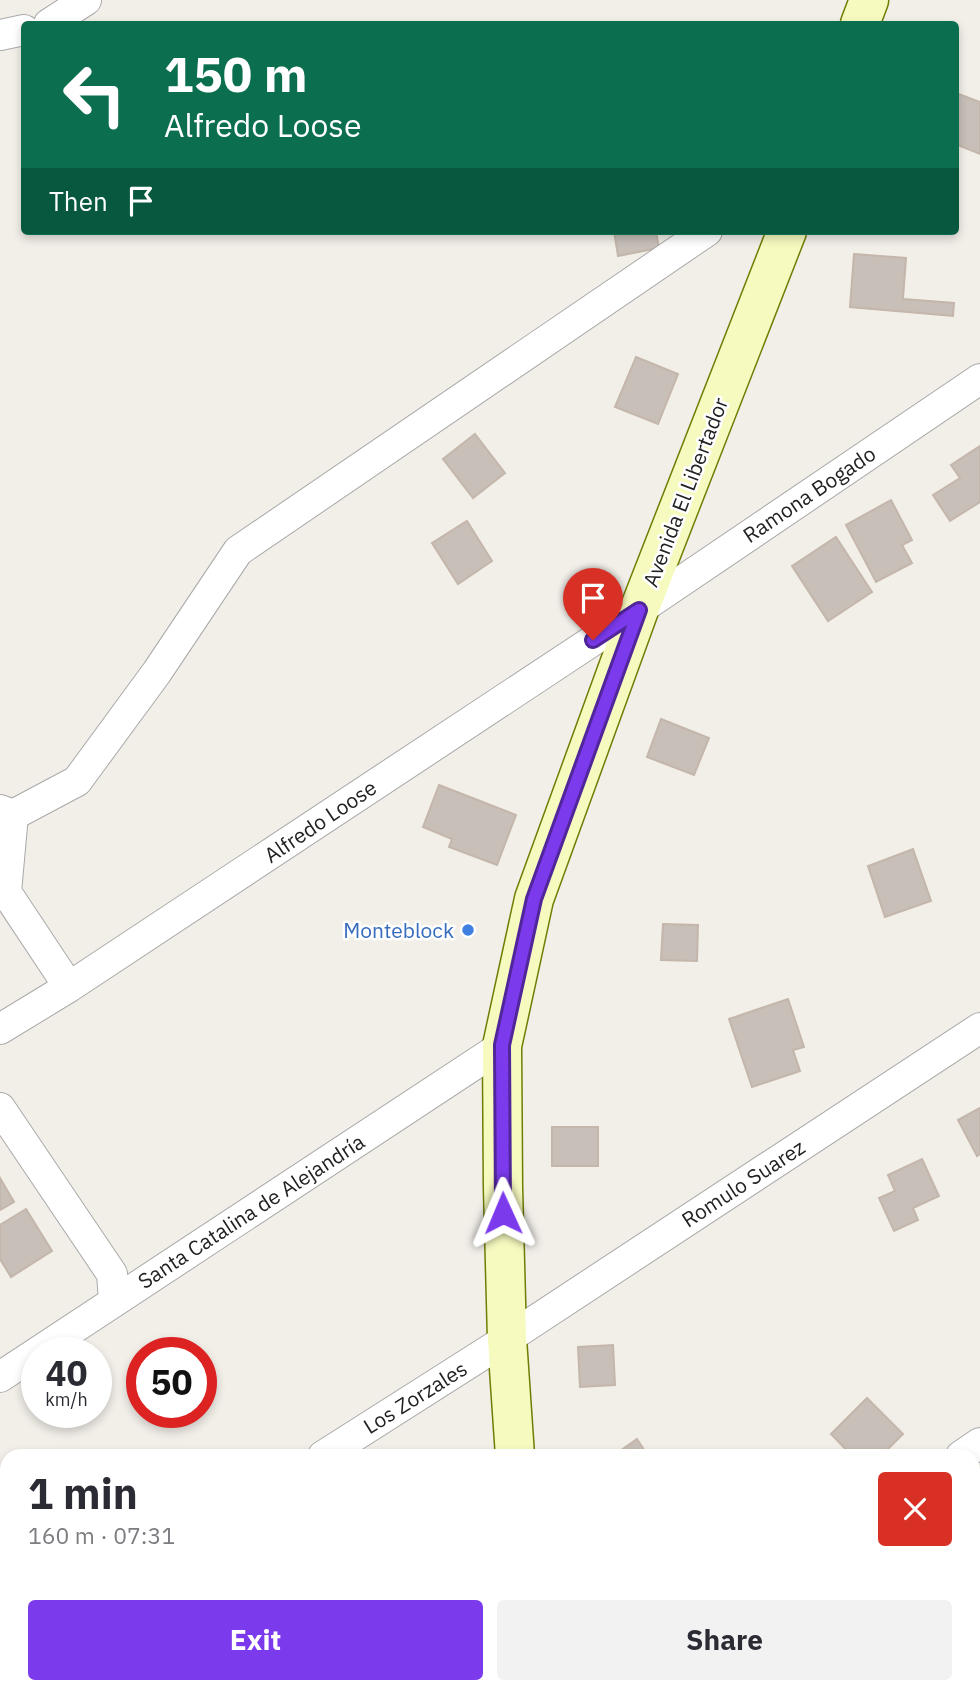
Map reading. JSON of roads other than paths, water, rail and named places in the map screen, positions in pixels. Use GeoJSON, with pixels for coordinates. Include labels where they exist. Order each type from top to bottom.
{"type":"FeatureCollection","features":[{"type":"Feature","properties":{"kind":"main road"},"geometry":{"type":"LineString","coordinates":[[861,21],[869,0]]}},
{"type":"Feature","properties":{"kind":"main road","name":"Avenida El Libertador"},"geometry":{"type":"LineString","coordinates":[[514,1449],[507,1339],[502,1045],[534,899],[639,610],[785,235]]}},
{"type":"Feature","properties":{"kind":"street"},"geometry":{"type":"LineString","coordinates":[[53,21],[86,0]]}},
{"type":"Feature","properties":{"kind":"street"},"geometry":{"type":"LineString","coordinates":[[69,987],[6,892],[6,813],[77,781],[158,672],[238,551],[702,235]]}},
{"type":"Feature","properties":{"kind":"street","name":"Ramona Bogado"},"geometry":{"type":"LineString","coordinates":[[639,610],[980,379]]}},
{"type":"Feature","properties":{"kind":"street","name":"Alfredo Loose"},"geometry":{"type":"LineString","coordinates":[[0,1029],[69,987],[639,610]]}},
{"type":"Feature","properties":{"kind":"street","name":"Romulo Suarez"},"geometry":{"type":"LineString","coordinates":[[507,1339],[980,1028]]}},
{"type":"Feature","properties":{"kind":"street","name":"Santa Catalina de Alejandría"},"geometry":{"type":"LineString","coordinates":[[0,1377],[502,1045]]}},
{"type":"Feature","properties":{"kind":"street"},"geometry":{"type":"LineString","coordinates":[[0,1108],[112,1274],[114,1301]]}},
{"type":"Feature","properties":{"kind":"street","name":"Los Zorzales"},"geometry":{"type":"LineString","coordinates":[[334,1449],[507,1339]]}},
{"type":"Feature","properties":{"kind":"place","name":"Monteblock"},"geometry":{"type":"Point","coordinates":[468,930]}}]}
